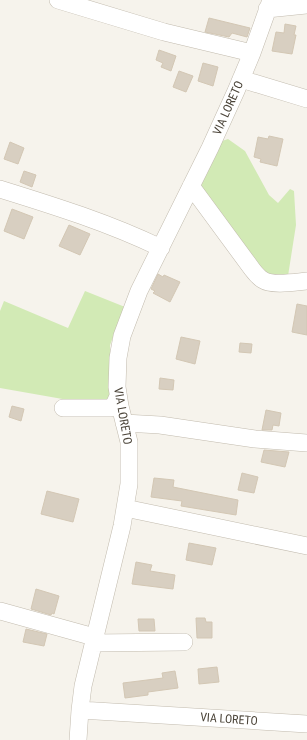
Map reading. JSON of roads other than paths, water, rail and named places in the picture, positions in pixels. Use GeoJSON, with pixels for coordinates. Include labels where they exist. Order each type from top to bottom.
{"type":"FeatureCollection","features":[{"type":"Feature","properties":{"kind":"street"},"geometry":{"type":"LineString","coordinates":[[58,0],[164,32],[252,53]]}},
{"type":"Feature","properties":{"kind":"street","name":"VIA LORETO"},"geometry":{"type":"LineString","coordinates":[[78,740],[83,686],[122,526],[130,473],[129,442],[118,396],[118,366],[122,336],[139,291],[191,186],[241,79],[252,53],[269,4],[307,5]]}},
{"type":"Feature","properties":{"kind":"street"},"geometry":{"type":"LineString","coordinates":[[241,79],[307,99]]}},
{"type":"Feature","properties":{"kind":"street"},"geometry":{"type":"LineString","coordinates":[[191,186],[252,269],[262,280],[267,283],[307,281]]}},
{"type":"Feature","properties":{"kind":"street"},"geometry":{"type":"LineString","coordinates":[[0,189],[80,214],[129,233],[160,248]]}},
{"type":"Feature","properties":{"kind":"street"},"geometry":{"type":"LineString","coordinates":[[63,408],[111,408],[118,396]]}},
{"type":"Feature","properties":{"kind":"street"},"geometry":{"type":"LineString","coordinates":[[124,423],[160,425],[255,439],[307,442]]}},
{"type":"Feature","properties":{"kind":"street"},"geometry":{"type":"LineString","coordinates":[[125,508],[307,546]]}},
{"type":"Feature","properties":{"kind":"street"},"geometry":{"type":"LineString","coordinates":[[0,611],[94,640],[184,642]]}},
{"type":"Feature","properties":{"kind":"street","name":"VIA LORETO"},"geometry":{"type":"LineString","coordinates":[[80,710],[307,724]]}}]}
